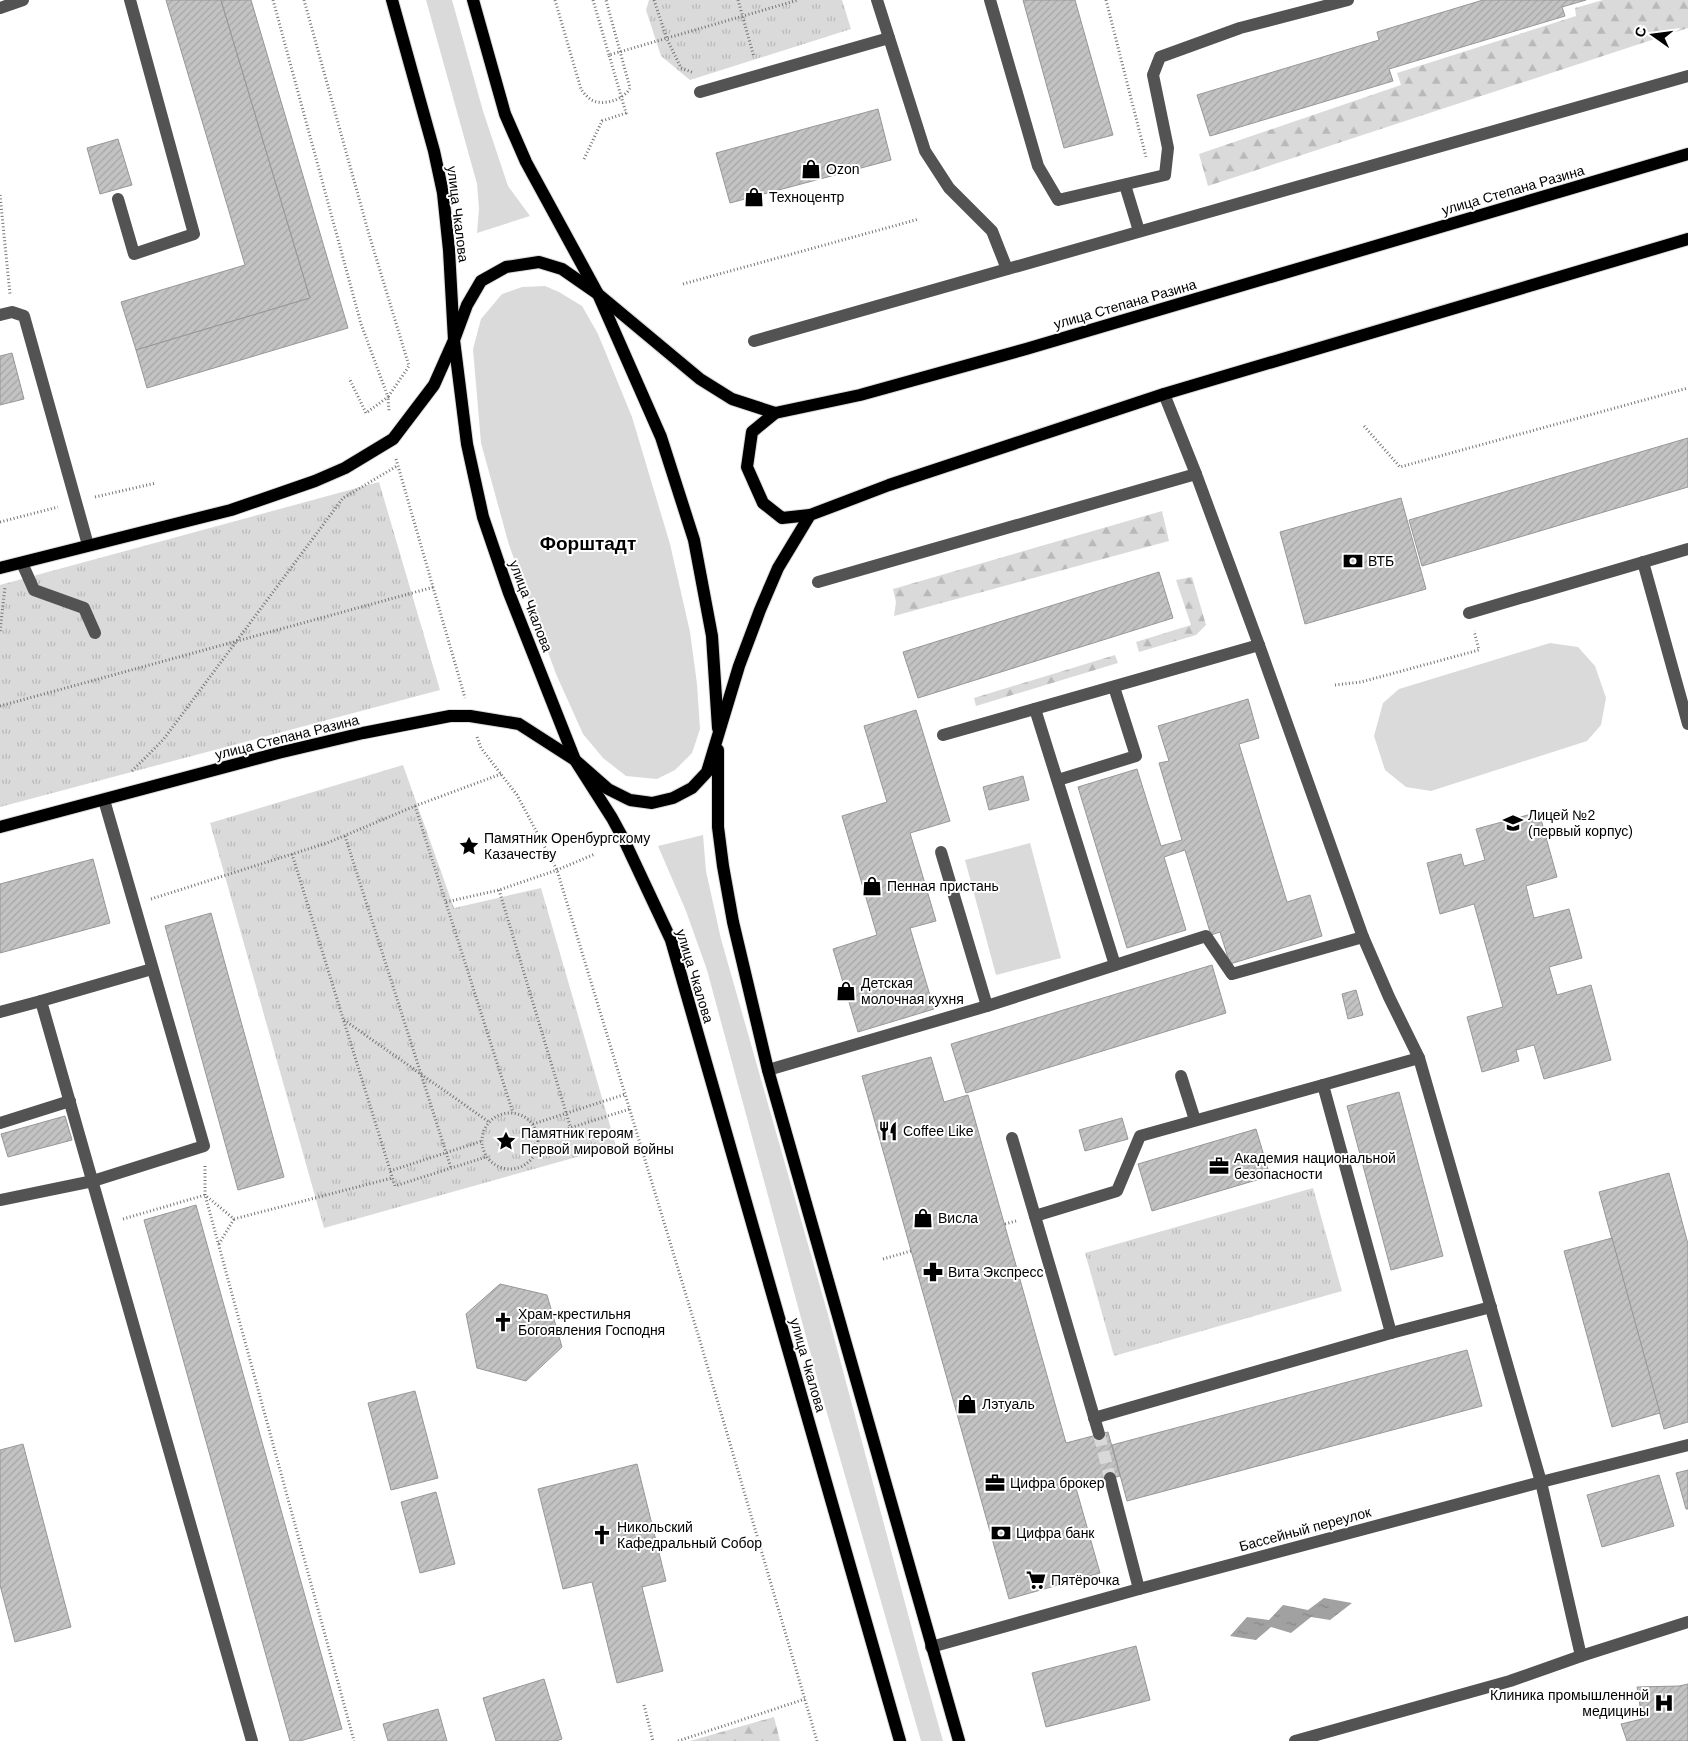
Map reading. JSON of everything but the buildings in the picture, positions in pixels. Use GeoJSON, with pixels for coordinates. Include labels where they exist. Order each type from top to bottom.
{"type":"FeatureCollection","features":[{"type":"Feature","properties":{"kind":"main road","name":"улица Чкалова"},"geometry":{"type":"LineString","coordinates":[[392,0],[434,151],[443,193],[449,250],[454,340],[467,444],[483,517],[509,593],[575,760],[625,842],[671,940],[900,1741]]}},
{"type":"Feature","properties":{"kind":"main road"},"geometry":{"type":"LineString","coordinates":[[474,0],[505,114],[526,162],[598,294],[661,437],[694,540],[712,636],[718,737],[718,827],[733,922],[768,1070],[959,1741]]}},
{"type":"Feature","properties":{"kind":"main road","name":"улица Степана Разина"},"geometry":{"type":"LineString","coordinates":[[454,340],[467,305],[481,282],[506,267],[538,262],[562,270],[598,294],[700,379],[732,399],[775,413],[860,395],[1017,351],[1688,154]]}},
{"type":"Feature","properties":{"kind":"main road"},"geometry":{"type":"LineString","coordinates":[[775,413],[752,432],[747,467],[763,503],[782,518],[810,515],[889,484],[1164,394],[1688,239]]}},
{"type":"Feature","properties":{"kind":"main road"},"geometry":{"type":"LineString","coordinates":[[4,567],[231,510],[315,482],[346,468],[393,439],[434,385],[454,340]]}},
{"type":"Feature","properties":{"kind":"main road"},"geometry":{"type":"LineString","coordinates":[[718,737],[739,666],[778,568],[810,515]]}},
{"type":"Feature","properties":{"kind":"main road","name":"улица Степана Разина"},"geometry":{"type":"LineString","coordinates":[[0,827],[278,753],[363,733],[450,716],[470,716],[518,724],[575,760],[608,789],[630,800],[652,803],[673,798],[692,788],[707,772],[718,737]]}},
{"type":"Feature","properties":{"kind":"street"},"geometry":{"type":"LineString","coordinates":[[0,8],[23,0]]}},
{"type":"Feature","properties":{"kind":"street"},"geometry":{"type":"LineString","coordinates":[[118,199],[134,254],[194,234],[130,0]]}},
{"type":"Feature","properties":{"kind":"street"},"geometry":{"type":"LineString","coordinates":[[877,0],[925,150],[949,188],[992,231],[1007,269]]}},
{"type":"Feature","properties":{"kind":"street"},"geometry":{"type":"LineString","coordinates":[[990,0],[1038,166],[1058,200],[1165,176],[1168,148],[1153,74],[1160,57],[1240,28],[1348,0]]}},
{"type":"Feature","properties":{"kind":"street"},"geometry":{"type":"LineString","coordinates":[[700,92],[889,38]]}},
{"type":"Feature","properties":{"kind":"street"},"geometry":{"type":"LineString","coordinates":[[754,341],[1688,76]]}},
{"type":"Feature","properties":{"kind":"street"},"geometry":{"type":"LineString","coordinates":[[1125,185],[1139,231]]}},
{"type":"Feature","properties":{"kind":"street"},"geometry":{"type":"LineString","coordinates":[[6,314],[24,316],[88,545]]}},
{"type":"Feature","properties":{"kind":"street"},"geometry":{"type":"LineString","coordinates":[[1164,394],[1196,474],[1259,645],[1363,937],[1389,997],[1419,1058],[1541,1482],[1581,1656]]}},
{"type":"Feature","properties":{"kind":"street"},"geometry":{"type":"LineString","coordinates":[[818,582],[1196,474]]}},
{"type":"Feature","properties":{"kind":"street"},"geometry":{"type":"LineString","coordinates":[[1469,614],[1688,549]]}},
{"type":"Feature","properties":{"kind":"street"},"geometry":{"type":"LineString","coordinates":[[1643,562],[1688,724]]}},
{"type":"Feature","properties":{"kind":"street"},"geometry":{"type":"LineString","coordinates":[[22,563],[34,590],[84,608],[95,633]]}},
{"type":"Feature","properties":{"kind":"street"},"geometry":{"type":"LineString","coordinates":[[943,735],[1259,645]]}},
{"type":"Feature","properties":{"kind":"street"},"geometry":{"type":"LineString","coordinates":[[1058,780],[1136,756],[1114,687]]}},
{"type":"Feature","properties":{"kind":"street"},"geometry":{"type":"LineString","coordinates":[[1035,709],[1114,965]]}},
{"type":"Feature","properties":{"kind":"street"},"geometry":{"type":"LineString","coordinates":[[0,1200],[93,1181],[204,1146],[104,800]]}},
{"type":"Feature","properties":{"kind":"street"},"geometry":{"type":"LineString","coordinates":[[941,852],[987,1006]]}},
{"type":"Feature","properties":{"kind":"street"},"geometry":{"type":"LineString","coordinates":[[768,1070],[987,1006],[1206,936],[1232,974],[1363,937]]}},
{"type":"Feature","properties":{"kind":"street"},"geometry":{"type":"LineString","coordinates":[[0,1012],[152,969]]}},
{"type":"Feature","properties":{"kind":"street"},"geometry":{"type":"LineString","coordinates":[[41,1001],[252,1741]]}},
{"type":"Feature","properties":{"kind":"street"},"geometry":{"type":"LineString","coordinates":[[1035,1216],[1117,1191],[1140,1136],[1419,1058]]}},
{"type":"Feature","properties":{"kind":"street"},"geometry":{"type":"LineString","coordinates":[[1181,1076],[1195,1120]]}},
{"type":"Feature","properties":{"kind":"street"},"geometry":{"type":"LineString","coordinates":[[1323,1085],[1391,1333]]}},
{"type":"Feature","properties":{"kind":"street"},"geometry":{"type":"LineString","coordinates":[[0,1123],[70,1101]]}},
{"type":"Feature","properties":{"kind":"street"},"geometry":{"type":"LineString","coordinates":[[1012,1138],[1099,1434]]}},
{"type":"Feature","properties":{"kind":"street"},"geometry":{"type":"LineString","coordinates":[[1094,1418],[1391,1333],[1491,1307]]}},
{"type":"Feature","properties":{"kind":"street","name":"Бассейный переулок"},"geometry":{"type":"LineString","coordinates":[[932,1647],[1139,1589],[1541,1482],[1688,1445]]}},
{"type":"Feature","properties":{"kind":"street"},"geometry":{"type":"LineString","coordinates":[[1110,1478],[1139,1589]]}},
{"type":"Feature","properties":{"kind":"street"},"geometry":{"type":"LineString","coordinates":[[1296,1741],[1510,1681],[1688,1622]]}},
{"type":"Feature","properties":{"kind":"path"},"geometry":{"type":"LineString","coordinates":[[273,0],[361,324],[388,397],[397,466],[434,586],[470,716],[480,748],[517,795],[556,870],[700,1340],[817,1741]]}},
{"type":"Feature","properties":{"kind":"path"},"geometry":{"type":"LineString","coordinates":[[304,0],[368,231],[409,366],[388,397],[366,413],[349,378]]}},
{"type":"Feature","properties":{"kind":"path"},"geometry":{"type":"LineString","coordinates":[[555,0],[581,89],[590,100],[608,102],[627,94],[630,88],[606,0]]}},
{"type":"Feature","properties":{"kind":"path"},"geometry":{"type":"LineString","coordinates":[[584,159],[602,121],[626,113],[593,0]]}},
{"type":"Feature","properties":{"kind":"path"},"geometry":{"type":"LineString","coordinates":[[654,0],[667,39],[681,68],[726,85]]}},
{"type":"Feature","properties":{"kind":"path"},"geometry":{"type":"LineString","coordinates":[[738,0],[759,75]]}},
{"type":"Feature","properties":{"kind":"path"},"geometry":{"type":"LineString","coordinates":[[609,55],[798,0]]}},
{"type":"Feature","properties":{"kind":"path"},"geometry":{"type":"LineString","coordinates":[[1106,0],[1152,178]]}},
{"type":"Feature","properties":{"kind":"path"},"geometry":{"type":"LineString","coordinates":[[0,195],[6,314]]}},
{"type":"Feature","properties":{"kind":"path"},"geometry":{"type":"LineString","coordinates":[[683,284],[919,219]]}},
{"type":"Feature","properties":{"kind":"path"},"geometry":{"type":"LineString","coordinates":[[1364,426],[1400,467],[1688,388]]}},
{"type":"Feature","properties":{"kind":"path"},"geometry":{"type":"LineString","coordinates":[[130,774],[163,740],[343,498],[397,466]]}},
{"type":"Feature","properties":{"kind":"path"},"geometry":{"type":"LineString","coordinates":[[0,522],[156,483]]}},
{"type":"Feature","properties":{"kind":"path"},"geometry":{"type":"LineString","coordinates":[[0,631],[4,567]]}},
{"type":"Feature","properties":{"kind":"path"},"geometry":{"type":"LineString","coordinates":[[0,706],[434,586]]}},
{"type":"Feature","properties":{"kind":"path"},"geometry":{"type":"LineString","coordinates":[[1335,684],[1361,682],[1479,650],[1469,614]]}},
{"type":"Feature","properties":{"kind":"path"},"geometry":{"type":"LineString","coordinates":[[134,905],[345,836],[415,806],[501,774]]}},
{"type":"Feature","properties":{"kind":"path"},"geometry":{"type":"LineString","coordinates":[[415,806],[513,1113]]}},
{"type":"Feature","properties":{"kind":"path"},"geometry":{"type":"LineString","coordinates":[[345,836],[451,1168]]}},
{"type":"Feature","properties":{"kind":"path"},"geometry":{"type":"LineString","coordinates":[[292,854],[394,1186],[486,1157]]}},
{"type":"Feature","properties":{"kind":"path"},"geometry":{"type":"LineString","coordinates":[[446,902],[499,890],[595,854]]}},
{"type":"Feature","properties":{"kind":"path"},"geometry":{"type":"LineString","coordinates":[[499,890],[571,1129]]}},
{"type":"Feature","properties":{"kind":"path"},"geometry":{"type":"LineString","coordinates":[[343,1020],[489,1122]]}},
{"type":"Feature","properties":{"kind":"path"},"geometry":{"type":"LineString","coordinates":[[532,1124],[626,1094]]}},
{"type":"Feature","properties":{"kind":"path"},"geometry":{"type":"LineString","coordinates":[[538,1138],[630,1109]]}},
{"type":"Feature","properties":{"kind":"path"},"geometry":{"type":"LineString","coordinates":[[513,1113],[524,1116],[532,1124],[538,1138],[536,1153],[526,1164],[513,1170],[498,1168],[486,1157],[483,1150],[483,1131],[489,1122],[500,1115],[513,1113]]}},
{"type":"Feature","properties":{"kind":"path"},"geometry":{"type":"LineString","coordinates":[[390,1171],[482,1142]]}},
{"type":"Feature","properties":{"kind":"path"},"geometry":{"type":"LineString","coordinates":[[204,1146],[205,1194],[354,1741]]}},
{"type":"Feature","properties":{"kind":"path"},"geometry":{"type":"LineString","coordinates":[[218,1244],[234,1218],[392,1178]]}},
{"type":"Feature","properties":{"kind":"path"},"geometry":{"type":"LineString","coordinates":[[205,1194],[234,1218]]}},
{"type":"Feature","properties":{"kind":"path"},"geometry":{"type":"LineString","coordinates":[[105,1224],[205,1194]]}},
{"type":"Feature","properties":{"kind":"path"},"geometry":{"type":"LineString","coordinates":[[1005,1224],[1020,1220]]}},
{"type":"Feature","properties":{"kind":"path"},"geometry":{"type":"LineString","coordinates":[[883,1259],[911,1251]]}},
{"type":"Feature","properties":{"kind":"path"},"geometry":{"type":"LineString","coordinates":[[678,1741],[805,1699]]}},
{"type":"Feature","properties":{"kind":"path"},"geometry":{"type":"LineString","coordinates":[[644,1705],[653,1741]]}},
{"type":"Feature","properties":{"kind":"green space"},"geometry":{"type":"Polygon","coordinates":[[[426,0],[452,0],[483,111],[508,186],[530,216],[477,233],[479,209],[477,184],[426,0]]]}},
{"type":"Feature","properties":{"kind":"green space"},"geometry":{"type":"Polygon","coordinates":[[[649,0],[842,0],[851,29],[690,80],[661,56],[646,10],[649,0]]]}},
{"type":"Feature","properties":{"kind":"green space"},"geometry":{"type":"Polygon","coordinates":[[[1603,0],[1688,0],[1688,28],[1208,186],[1199,154],[1401,85],[1397,73],[1576,16],[1575,8],[1603,0]]]}},
{"type":"Feature","properties":{"kind":"green space"},"geometry":{"type":"Polygon","coordinates":[[[545,286],[582,306],[598,334],[632,417],[670,544],[690,632],[697,684],[700,729],[692,753],[675,770],[657,779],[626,776],[603,758],[583,734],[556,674],[509,545],[481,443],[473,349],[481,319],[502,294],[522,287],[545,286]]]}},
{"type":"Feature","properties":{"kind":"green space"},"geometry":{"type":"Polygon","coordinates":[[[379,482],[440,690],[0,807],[0,585],[379,482]]]}},
{"type":"Feature","properties":{"kind":"green space"},"geometry":{"type":"Polygon","coordinates":[[[1162,511],[1169,541],[894,616],[896,602],[893,589],[1162,511]]]}},
{"type":"Feature","properties":{"kind":"green space"},"geometry":{"type":"Polygon","coordinates":[[[1192,577],[1206,625],[1196,635],[1139,652],[1136,642],[1191,625],[1176,580],[1192,577]]]}},
{"type":"Feature","properties":{"kind":"green space"},"geometry":{"type":"Polygon","coordinates":[[[1550,643],[1578,647],[1595,666],[1606,698],[1601,725],[1587,741],[1431,791],[1406,787],[1385,770],[1374,736],[1383,703],[1399,689],[1550,643]]]}},
{"type":"Feature","properties":{"kind":"green space"},"geometry":{"type":"Polygon","coordinates":[[[1115,655],[1118,663],[976,706],[974,698],[1115,655]]]}},
{"type":"Feature","properties":{"kind":"green space"},"geometry":{"type":"Polygon","coordinates":[[[403,765],[454,908],[541,888],[616,1146],[324,1228],[210,823],[403,765]]]}},
{"type":"Feature","properties":{"kind":"green space"},"geometry":{"type":"Polygon","coordinates":[[[703,835],[706,871],[721,939],[827,1311],[943,1741],[921,1741],[821,1392],[707,970],[686,911],[658,846],[703,835]]]}},
{"type":"Feature","properties":{"kind":"green space"},"geometry":{"type":"Polygon","coordinates":[[[1030,843],[1061,958],[996,975],[965,860],[1030,843]]]}},
{"type":"Feature","properties":{"kind":"green space"},"geometry":{"type":"Polygon","coordinates":[[[1313,1188],[1342,1291],[1114,1356],[1085,1253],[1313,1188]]]}},
{"type":"Feature","properties":{"kind":"green space"},"geometry":{"type":"Polygon","coordinates":[[[774,1717],[780,1741],[690,1741],[774,1717]]]}},
{"type":"Feature","properties":{"kind":"water"},"geometry":{"type":"Polygon","coordinates":[[[1324,1598],[1352,1603],[1330,1620],[1311,1617],[1291,1633],[1271,1627],[1256,1640],[1230,1636],[1247,1617],[1269,1620],[1283,1605],[1308,1610],[1324,1598]]]}},
{"type":"Feature","properties":{"kind":"tunnel"},"geometry":{"type":"LineString","coordinates":[[1099,1434],[1110,1478]]}},
{"type":"Feature","properties":{"kind":"place","name":"Ozon"},"geometry":{"type":"Point","coordinates":[811,169]}},
{"type":"Feature","properties":{"kind":"place","name":"Техноцентр"},"geometry":{"type":"Point","coordinates":[754,197]}},
{"type":"Feature","properties":{"kind":"place","name":"ВТБ"},"geometry":{"type":"Point","coordinates":[1353,561]}},
{"type":"Feature","properties":{"kind":"place","name":"Лицей №2 (первый корпус)"},"geometry":{"type":"Point","coordinates":[1513,823]}},
{"type":"Feature","properties":{"kind":"place","name":"Памятник Оренбургскому Казачеству"},"geometry":{"type":"Point","coordinates":[469,846]}},
{"type":"Feature","properties":{"kind":"place","name":"Пенная пристань"},"geometry":{"type":"Point","coordinates":[872,886]}},
{"type":"Feature","properties":{"kind":"place","name":"Детская молочная кухня"},"geometry":{"type":"Point","coordinates":[846,991]}},
{"type":"Feature","properties":{"kind":"place","name":"Coffee Like"},"geometry":{"type":"Point","coordinates":[888,1131]}},
{"type":"Feature","properties":{"kind":"place","name":"Памятник героям Первой мировой войны"},"geometry":{"type":"Point","coordinates":[506,1141]}},
{"type":"Feature","properties":{"kind":"place","name":"Академия национальной безопасности"},"geometry":{"type":"Point","coordinates":[1219,1166]}},
{"type":"Feature","properties":{"kind":"place","name":"Висла"},"geometry":{"type":"Point","coordinates":[923,1218]}},
{"type":"Feature","properties":{"kind":"place","name":"Вита Экспресс"},"geometry":{"type":"Point","coordinates":[933,1272]}},
{"type":"Feature","properties":{"kind":"place","name":"Храм-крестильня Богоявления Господня"},"geometry":{"type":"Point","coordinates":[503,1322]}},
{"type":"Feature","properties":{"kind":"place","name":"Лэтуаль"},"geometry":{"type":"Point","coordinates":[967,1404]}},
{"type":"Feature","properties":{"kind":"place","name":"Цифра брокер"},"geometry":{"type":"Point","coordinates":[995,1483]}},
{"type":"Feature","properties":{"kind":"place","name":"Цифра банк"},"geometry":{"type":"Point","coordinates":[1001,1533]}},
{"type":"Feature","properties":{"kind":"place","name":"Никольский Кафедральный Собор"},"geometry":{"type":"Point","coordinates":[602,1535]}},
{"type":"Feature","properties":{"kind":"place","name":"Пятёрочка"},"geometry":{"type":"Point","coordinates":[1036,1580]}},
{"type":"Feature","properties":{"kind":"place","name":"Клиника промышленной медицины"},"geometry":{"type":"Point","coordinates":[1664,1703]}},
{"type":"Feature","properties":{"kind":"district","name":"Форштадт"},"geometry":{"type":"Point","coordinates":[588,543]}}]}
